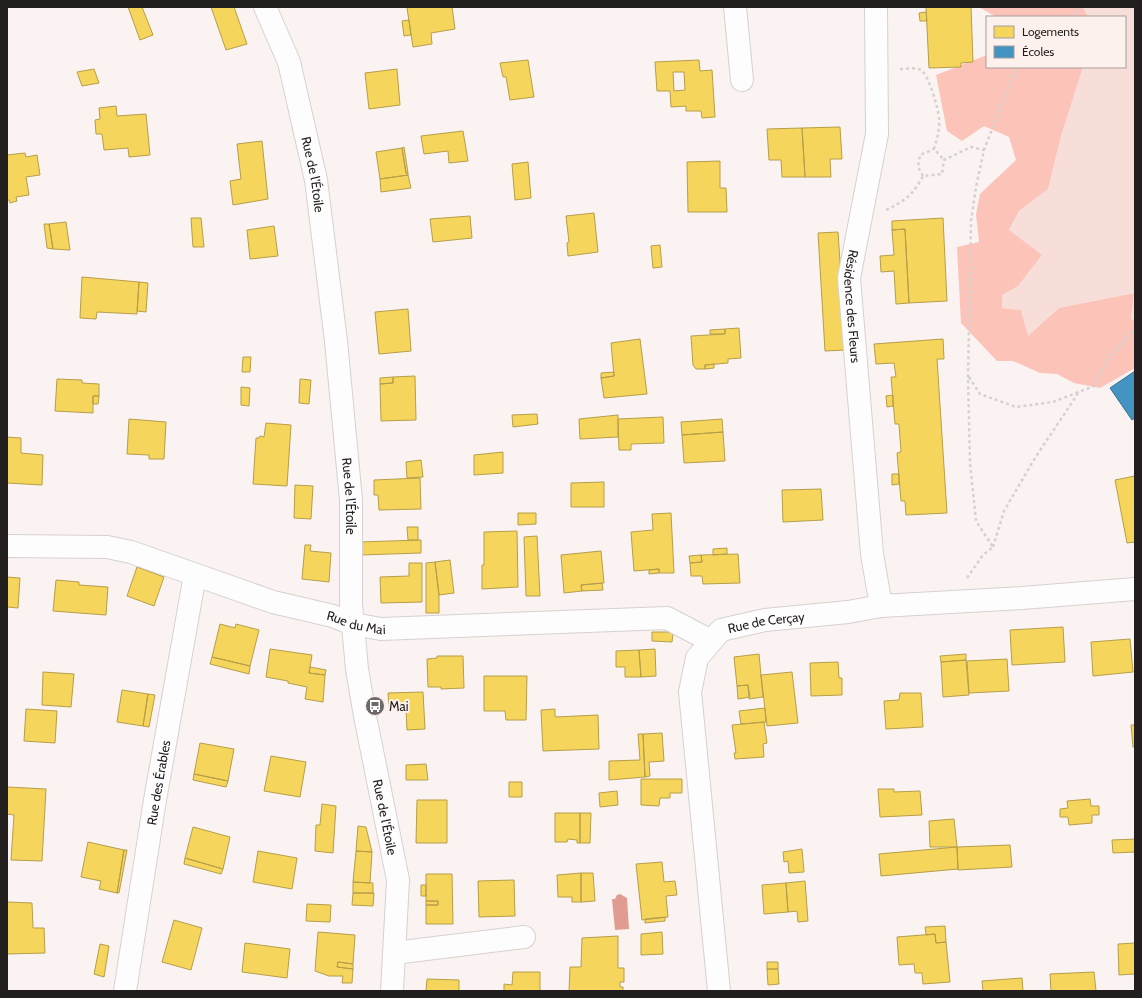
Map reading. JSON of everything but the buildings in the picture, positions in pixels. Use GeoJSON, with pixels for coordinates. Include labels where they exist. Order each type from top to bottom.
{"type":"FeatureCollection","features":[{"type":"Feature","properties":{"kind":"street","name":"Rue de l'Étoile"},"geometry":{"type":"LineString","coordinates":[[265,7],[289,62],[316,180],[336,341],[351,500],[351,604],[357,669],[398,880],[392,991]]}},
{"type":"Feature","properties":{"kind":"street"},"geometry":{"type":"LineString","coordinates":[[735,7],[742,80]]}},
{"type":"Feature","properties":{"kind":"street","name":"Résidence des Fleurs"},"geometry":{"type":"LineString","coordinates":[[876,7],[877,134],[849,278],[872,554],[881,606]]}},
{"type":"Feature","properties":{"kind":"street","name":"Rue du Mai"},"geometry":{"type":"LineString","coordinates":[[7,546],[107,547],[131,552],[273,602],[333,616],[353,624],[380,629],[667,618],[711,641]]}},
{"type":"Feature","properties":{"kind":"street","name":"Rue des Érables"},"geometry":{"type":"LineString","coordinates":[[125,991],[155,800],[194,575]]}},
{"type":"Feature","properties":{"kind":"street","name":"Rue de Cerçay"},"geometry":{"type":"LineString","coordinates":[[719,991],[690,692],[696,658],[720,630],[765,620],[848,612],[881,606],[1022,598],[1135,589]]}},
{"type":"Feature","properties":{"kind":"street"},"geometry":{"type":"LineString","coordinates":[[394,952],[524,937]]}},
{"type":"Feature","properties":{"kind":"path"},"geometry":{"type":"LineString","coordinates":[[1072,16],[1081,7]]}},
{"type":"Feature","properties":{"kind":"path"},"geometry":{"type":"LineString","coordinates":[[877,70],[919,68],[925,73],[934,96],[939,118],[938,136],[934,149],[920,155],[918,166],[923,176]]}},
{"type":"Feature","properties":{"kind":"path"},"geometry":{"type":"LineString","coordinates":[[993,547],[976,521],[970,463],[968,377],[971,221],[976,187],[984,150],[1012,78],[1019,68]]}},
{"type":"Feature","properties":{"kind":"path"},"geometry":{"type":"LineString","coordinates":[[944,160],[971,147],[984,150]]}},
{"type":"Feature","properties":{"kind":"path"},"geometry":{"type":"LineString","coordinates":[[934,149],[944,160]]}},
{"type":"Feature","properties":{"kind":"path"},"geometry":{"type":"LineString","coordinates":[[923,176],[942,174],[944,160]]}},
{"type":"Feature","properties":{"kind":"path"},"geometry":{"type":"LineString","coordinates":[[862,209],[883,212],[903,202],[914,192],[923,176]]}},
{"type":"Feature","properties":{"kind":"path"},"geometry":{"type":"LineString","coordinates":[[968,377],[980,394],[1016,407],[1053,402],[1094,386],[1108,359],[1135,329]]}},
{"type":"Feature","properties":{"kind":"path"},"geometry":{"type":"LineString","coordinates":[[967,579],[983,555],[993,547],[1004,511],[1035,458],[1079,392]]}},
{"type":"Feature","properties":{"kind":"shaded area"},"geometry":{"type":"Polygon","coordinates":[[[979,7],[1083,7],[1088,16],[994,16],[979,7]]]}},
{"type":"Feature","properties":{"kind":"shaded area"},"geometry":{"type":"Polygon","coordinates":[[[1083,7],[1135,7],[1135,320],[1131,319],[1133,293],[1059,308],[1028,336],[1021,310],[1002,308],[1002,295],[1018,286],[1042,255],[1009,231],[1019,211],[1048,189],[1061,136],[1083,68],[1126,68],[1126,16],[1088,16],[1083,7]]]}},
{"type":"Feature","properties":{"kind":"shaded area"},"geometry":{"type":"Polygon","coordinates":[[[986,55],[986,68],[1083,68],[1061,136],[1048,189],[1019,211],[1009,230],[1042,255],[1018,286],[1002,295],[1002,308],[1021,310],[1028,336],[1059,308],[1134,293],[1131,319],[1135,320],[1135,368],[1100,388],[1074,383],[1057,374],[1040,373],[1013,361],[997,361],[961,323],[957,247],[979,242],[976,214],[980,194],[1016,160],[1009,137],[984,126],[962,141],[947,131],[936,75],[986,55]]]}},
{"type":"Feature","properties":{"kind":"shaded area"},"geometry":{"type":"Polygon","coordinates":[[[620,894],[627,898],[629,929],[615,930],[612,899],[615,899],[617,895],[620,894]]]}},
{"type":"Feature","properties":{"kind":"place","name":"Mai"},"geometry":{"type":"Point","coordinates":[375,706]}}]}
